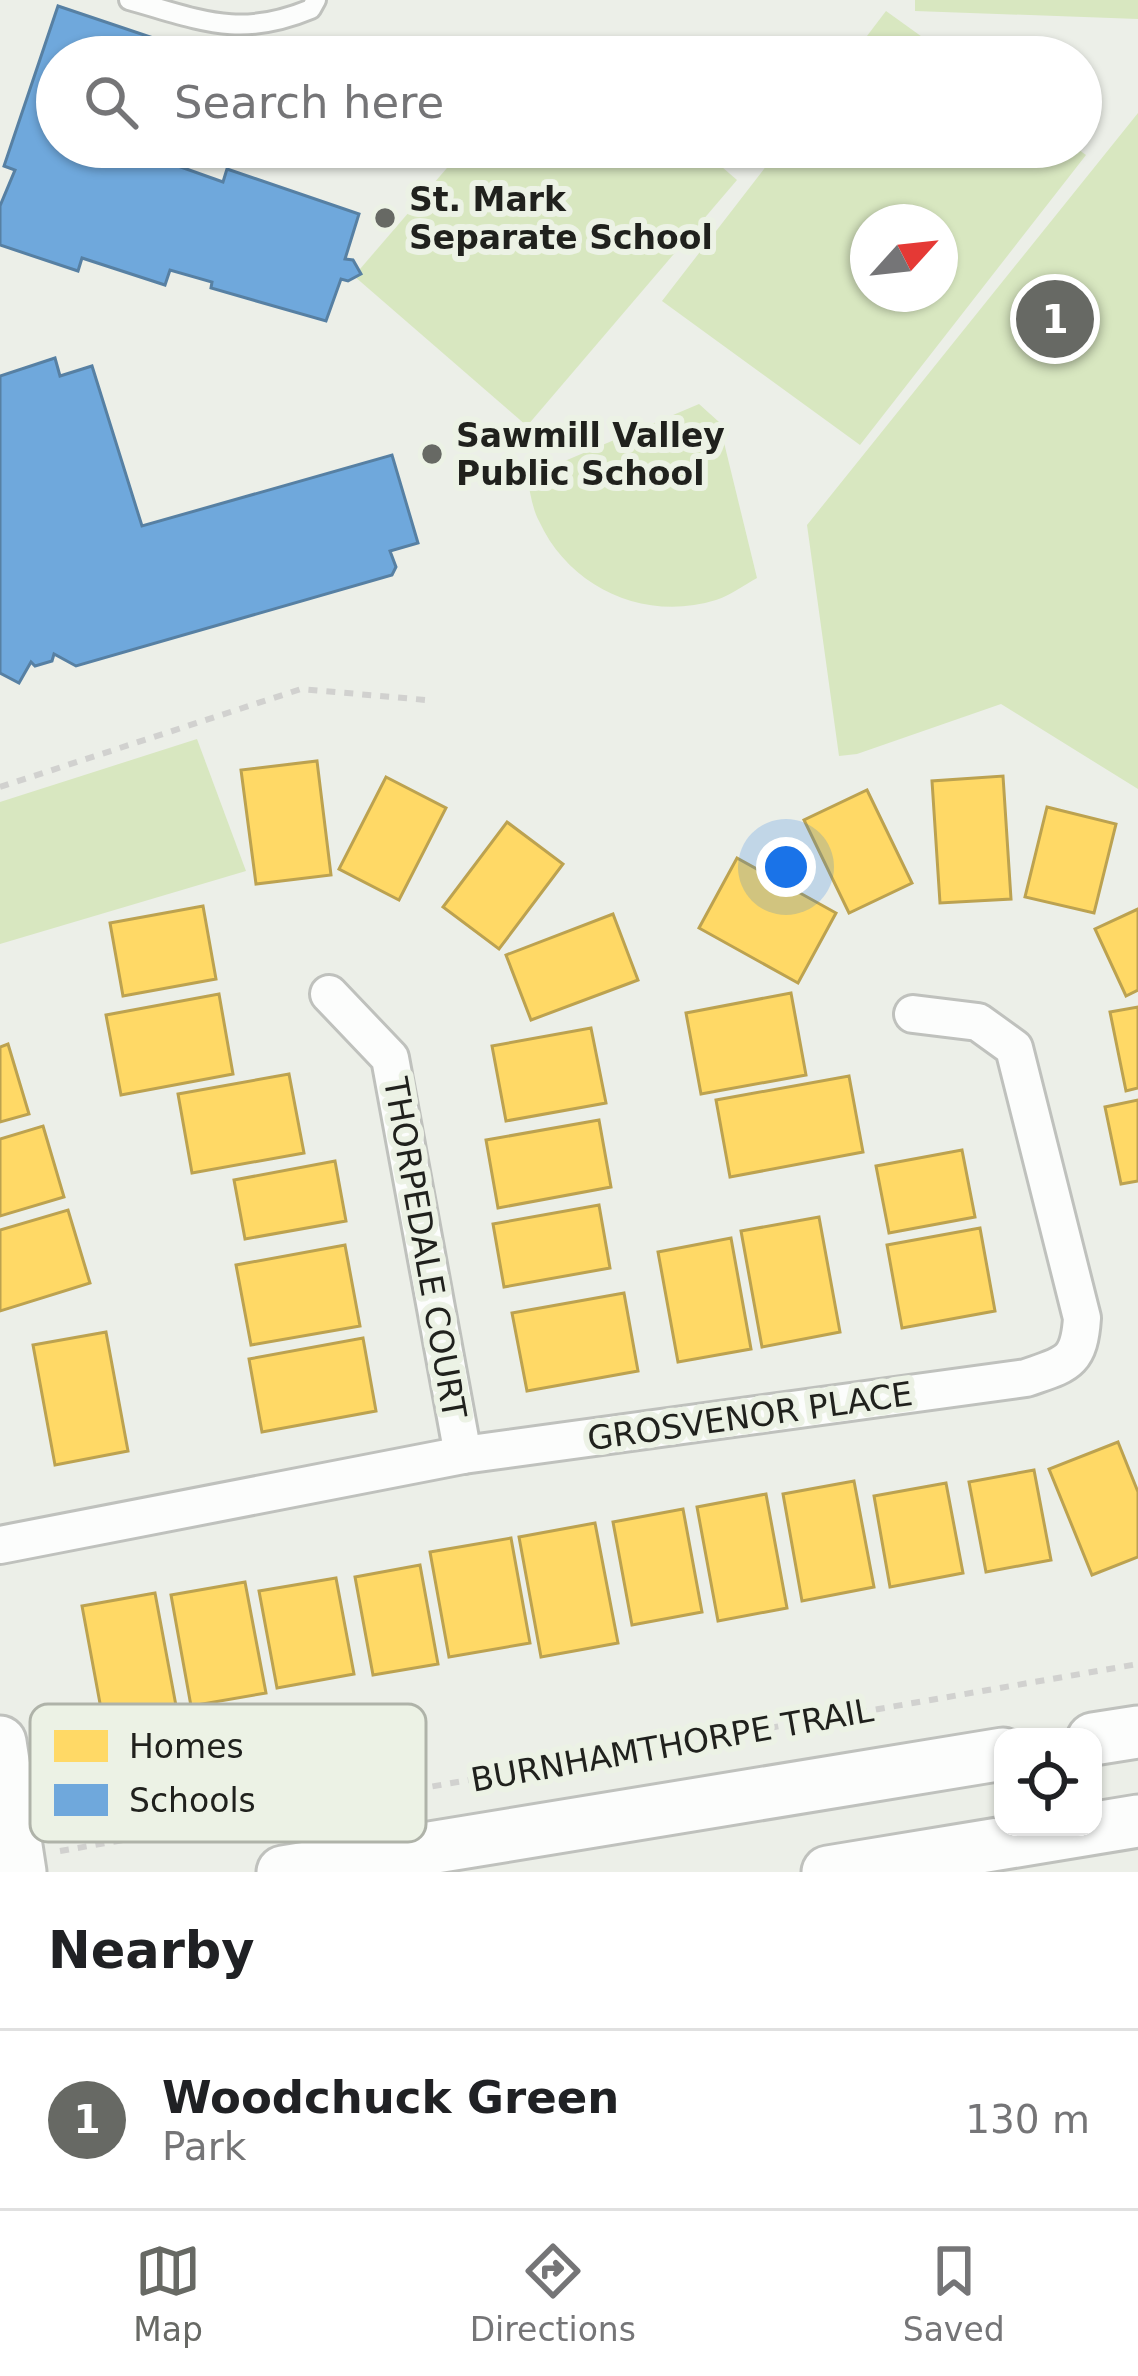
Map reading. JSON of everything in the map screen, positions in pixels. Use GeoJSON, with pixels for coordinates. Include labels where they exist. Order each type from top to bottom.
{"type":"FeatureCollection","features":[{"type":"Feature","properties":{"kind":"main road"},"geometry":{"type":"LineString","coordinates":[[1102,1738],[1138,1732]]}},
{"type":"Feature","properties":{"kind":"main road"},"geometry":{"type":"LineString","coordinates":[[0,1742],[30,1827]]}},
{"type":"Feature","properties":{"kind":"main road"},"geometry":{"type":"LineString","coordinates":[[283,1872],[994,1755]]}},
{"type":"Feature","properties":{"kind":"main road"},"geometry":{"type":"LineString","coordinates":[[828,1872],[1138,1821]]}},
{"type":"Feature","properties":{"kind":"street","name":"THORPEDALE COURT"},"geometry":{"type":"LineString","coordinates":[[329,994],[390,1058],[463,1455]]}},
{"type":"Feature","properties":{"kind":"street","name":"GROSVENOR PLACE"},"geometry":{"type":"LineString","coordinates":[[0,1545],[463,1455],[1026,1378],[1067,1363],[1081,1346],[1082,1318],[1014,1048],[978,1022],[913,1014]]}},
{"type":"Feature","properties":{"kind":"lane"},"geometry":{"type":"LineString","coordinates":[[129,0],[189,16],[260,26],[311,10],[316,0]]}},
{"type":"Feature","properties":{"kind":"path"},"geometry":{"type":"LineString","coordinates":[[0,787],[301,689],[426,700]]}},
{"type":"Feature","properties":{"kind":"path","name":"BURNHAMTHORPE TRAIL"},"geometry":{"type":"LineString","coordinates":[[426,1792],[1138,1664]]}},
{"type":"Feature","properties":{"kind":"path","name":"BURNHAMTHORPE TRAIL"},"geometry":{"type":"LineString","coordinates":[[42,1861],[148,1842]]}},
{"type":"Feature","properties":{"kind":"green space"},"geometry":{"type":"Polygon","coordinates":[[[915,0],[1138,0],[1138,19],[915,11],[915,0]]]}},
{"type":"Feature","properties":{"kind":"green space"},"geometry":{"type":"Polygon","coordinates":[[[886,11],[921,36],[867,36],[886,11]]]}},
{"type":"Feature","properties":{"kind":"green space"},"geometry":{"type":"Polygon","coordinates":[[[1138,113],[1138,789],[1001,704],[839,756],[807,525],[1094,168],[1102,168],[1102,158],[1138,113]]]}},
{"type":"Feature","properties":{"kind":"green space"},"geometry":{"type":"Polygon","coordinates":[[[447,168],[723,168],[737,180],[527,426],[354,276],[447,168]]]}},
{"type":"Feature","properties":{"kind":"green space"},"geometry":{"type":"Polygon","coordinates":[[[765,168],[1076,168],[860,445],[662,301],[765,168]]]}},
{"type":"Feature","properties":{"kind":"green space"},"geometry":{"type":"Polygon","coordinates":[[[699,404],[719,422],[757,578],[722,598],[690,606],[637,603],[590,582],[553,545],[537,516],[527,477],[699,404]]]}},
{"type":"Feature","properties":{"kind":"green space"},"geometry":{"type":"Polygon","coordinates":[[[197,739],[246,871],[0,944],[0,802],[197,739]]]}},
{"type":"Feature","properties":{"kind":"building: Homes"},"geometry":{"type":"Polygon","coordinates":[[[317,761],[331,875],[256,884],[241,770],[317,761]]]}},
{"type":"Feature","properties":{"kind":"building: Homes"},"geometry":{"type":"Polygon","coordinates":[[[1003,776],[1011,899],[940,903],[932,781],[1003,776]]]}},
{"type":"Feature","properties":{"kind":"building: Homes"},"geometry":{"type":"Polygon","coordinates":[[[386,777],[446,808],[399,900],[339,869],[386,777]]]}},
{"type":"Feature","properties":{"kind":"building: Homes"},"geometry":{"type":"Polygon","coordinates":[[[867,790],[912,883],[849,913],[804,820],[867,790]]]}},
{"type":"Feature","properties":{"kind":"building: Homes"},"geometry":{"type":"Polygon","coordinates":[[[1047,807],[1116,824],[1094,913],[1025,897],[1047,807]]]}},
{"type":"Feature","properties":{"kind":"building: Homes"},"geometry":{"type":"Polygon","coordinates":[[[507,822],[563,864],[499,949],[443,907],[507,822]]]}},
{"type":"Feature","properties":{"kind":"building: Homes"},"geometry":{"type":"Polygon","coordinates":[[[737,858],[836,913],[798,983],[699,928],[737,858]]]}},
{"type":"Feature","properties":{"kind":"building: Homes"},"geometry":{"type":"Polygon","coordinates":[[[203,906],[216,979],[123,996],[110,923],[203,906]]]}},
{"type":"Feature","properties":{"kind":"building: Homes"},"geometry":{"type":"Polygon","coordinates":[[[1138,909],[1138,990],[1126,996],[1095,929],[1138,909]]]}},
{"type":"Feature","properties":{"kind":"building: Homes"},"geometry":{"type":"Polygon","coordinates":[[[613,914],[638,980],[531,1020],[506,955],[613,914]]]}},
{"type":"Feature","properties":{"kind":"building: Homes"},"geometry":{"type":"Polygon","coordinates":[[[791,993],[806,1075],[701,1094],[686,1013],[791,993]]]}},
{"type":"Feature","properties":{"kind":"building: Homes"},"geometry":{"type":"Polygon","coordinates":[[[219,994],[233,1074],[121,1095],[106,1015],[219,994]]]}},
{"type":"Feature","properties":{"kind":"building: Homes"},"geometry":{"type":"Polygon","coordinates":[[[1138,1007],[1138,1088],[1126,1091],[1110,1012],[1138,1007]]]}},
{"type":"Feature","properties":{"kind":"building: Homes"},"geometry":{"type":"Polygon","coordinates":[[[591,1028],[606,1103],[506,1121],[492,1046],[591,1028]]]}},
{"type":"Feature","properties":{"kind":"building: Homes"},"geometry":{"type":"Polygon","coordinates":[[[8,1044],[29,1114],[0,1122],[0,1047],[8,1044]]]}},
{"type":"Feature","properties":{"kind":"building: Homes"},"geometry":{"type":"Polygon","coordinates":[[[289,1074],[304,1153],[192,1173],[178,1094],[289,1074]]]}},
{"type":"Feature","properties":{"kind":"building: Homes"},"geometry":{"type":"Polygon","coordinates":[[[849,1076],[863,1152],[730,1177],[716,1100],[849,1076]]]}},
{"type":"Feature","properties":{"kind":"building: Homes"},"geometry":{"type":"Polygon","coordinates":[[[1138,1100],[1138,1181],[1121,1184],[1105,1107],[1138,1100]]]}},
{"type":"Feature","properties":{"kind":"building: Homes"},"geometry":{"type":"Polygon","coordinates":[[[599,1120],[611,1187],[498,1208],[486,1140],[599,1120]]]}},
{"type":"Feature","properties":{"kind":"building: Homes"},"geometry":{"type":"Polygon","coordinates":[[[43,1126],[64,1197],[0,1216],[0,1139],[43,1126]]]}},
{"type":"Feature","properties":{"kind":"building: Homes"},"geometry":{"type":"Polygon","coordinates":[[[962,1150],[975,1217],[889,1233],[876,1166],[962,1150]]]}},
{"type":"Feature","properties":{"kind":"building: Homes"},"geometry":{"type":"Polygon","coordinates":[[[335,1161],[346,1221],[245,1239],[234,1180],[335,1161]]]}},
{"type":"Feature","properties":{"kind":"building: Homes"},"geometry":{"type":"Polygon","coordinates":[[[599,1205],[610,1268],[504,1287],[493,1224],[599,1205]]]}},
{"type":"Feature","properties":{"kind":"building: Homes"},"geometry":{"type":"Polygon","coordinates":[[[68,1210],[90,1283],[0,1311],[0,1230],[68,1210]]]}},
{"type":"Feature","properties":{"kind":"building: Homes"},"geometry":{"type":"Polygon","coordinates":[[[819,1217],[840,1332],[762,1347],[741,1231],[819,1217]]]}},
{"type":"Feature","properties":{"kind":"building: Homes"},"geometry":{"type":"Polygon","coordinates":[[[980,1228],[995,1311],[902,1328],[887,1245],[980,1228]]]}},
{"type":"Feature","properties":{"kind":"building: Homes"},"geometry":{"type":"Polygon","coordinates":[[[731,1238],[751,1349],[678,1362],[658,1252],[731,1238]]]}},
{"type":"Feature","properties":{"kind":"building: Homes"},"geometry":{"type":"Polygon","coordinates":[[[345,1245],[360,1326],[251,1345],[236,1265],[345,1245]]]}},
{"type":"Feature","properties":{"kind":"building: Homes"},"geometry":{"type":"Polygon","coordinates":[[[624,1293],[638,1371],[527,1391],[512,1313],[624,1293]]]}},
{"type":"Feature","properties":{"kind":"building: Homes"},"geometry":{"type":"Polygon","coordinates":[[[106,1332],[128,1451],[55,1465],[33,1345],[106,1332]]]}},
{"type":"Feature","properties":{"kind":"building: Homes"},"geometry":{"type":"Polygon","coordinates":[[[363,1338],[376,1411],[262,1432],[249,1359],[363,1338]]]}},
{"type":"Feature","properties":{"kind":"building: Homes"},"geometry":{"type":"Polygon","coordinates":[[[1118,1442],[1138,1492],[1138,1557],[1092,1575],[1049,1469],[1118,1442]]]}},
{"type":"Feature","properties":{"kind":"building: Homes"},"geometry":{"type":"Polygon","coordinates":[[[1034,1470],[1051,1560],[986,1572],[969,1482],[1034,1470]]]}},
{"type":"Feature","properties":{"kind":"building: Homes"},"geometry":{"type":"Polygon","coordinates":[[[854,1481],[874,1587],[802,1601],[783,1494],[854,1481]]]}},
{"type":"Feature","properties":{"kind":"building: Homes"},"geometry":{"type":"Polygon","coordinates":[[[946,1483],[963,1573],[890,1587],[874,1496],[946,1483]]]}},
{"type":"Feature","properties":{"kind":"building: Homes"},"geometry":{"type":"Polygon","coordinates":[[[766,1494],[787,1608],[718,1621],[697,1507],[766,1494]]]}},
{"type":"Feature","properties":{"kind":"building: Homes"},"geometry":{"type":"Polygon","coordinates":[[[683,1509],[702,1612],[632,1625],[613,1522],[683,1509]]]}},
{"type":"Feature","properties":{"kind":"building: Homes"},"geometry":{"type":"Polygon","coordinates":[[[595,1523],[618,1643],[541,1657],[519,1537],[595,1523]]]}},
{"type":"Feature","properties":{"kind":"building: Homes"},"geometry":{"type":"Polygon","coordinates":[[[511,1538],[530,1643],[449,1657],[430,1552],[511,1538]]]}},
{"type":"Feature","properties":{"kind":"building: Homes"},"geometry":{"type":"Polygon","coordinates":[[[420,1565],[438,1664],[373,1675],[355,1577],[420,1565]]]}},
{"type":"Feature","properties":{"kind":"building: Homes"},"geometry":{"type":"Polygon","coordinates":[[[336,1578],[354,1674],[277,1688],[259,1591],[336,1578]]]}},
{"type":"Feature","properties":{"kind":"building: Homes"},"geometry":{"type":"Polygon","coordinates":[[[245,1582],[266,1693],[191,1704],[171,1595],[245,1582]]]}},
{"type":"Feature","properties":{"kind":"building: Homes"},"geometry":{"type":"Polygon","coordinates":[[[155,1593],[176,1704],[100,1704],[82,1606],[155,1593]]]}},
{"type":"Feature","properties":{"kind":"building: Schools"},"geometry":{"type":"Polygon","coordinates":[[[58,6],[147,36],[48,36],[58,6]]]}},
{"type":"Feature","properties":{"kind":"building: Schools"},"geometry":{"type":"Polygon","coordinates":[[[36,71],[36,168],[184,168],[223,182],[227,169],[359,214],[345,259],[353,260],[361,274],[348,281],[341,279],[326,321],[211,288],[212,282],[170,270],[165,285],[82,258],[78,271],[0,245],[0,206],[15,170],[4,166],[36,71]]]}},
{"type":"Feature","properties":{"kind":"building: Schools"},"geometry":{"type":"Polygon","coordinates":[[[55,358],[60,376],[92,366],[142,526],[392,455],[418,543],[390,551],[396,567],[392,575],[76,666],[54,654],[52,661],[35,666],[31,662],[19,683],[0,673],[0,376],[55,358]]]}},
{"type":"Feature","properties":{"kind":"place","name":"St. Mark Separate School"},"geometry":{"type":"Point","coordinates":[385,218]}},
{"type":"Feature","properties":{"kind":"place","name":"Woodchuck Green"},"geometry":{"type":"Point","coordinates":[1055,319]}},
{"type":"Feature","properties":{"kind":"place","name":"Sawmill Valley Public School"},"geometry":{"type":"Point","coordinates":[432,454]}}]}
